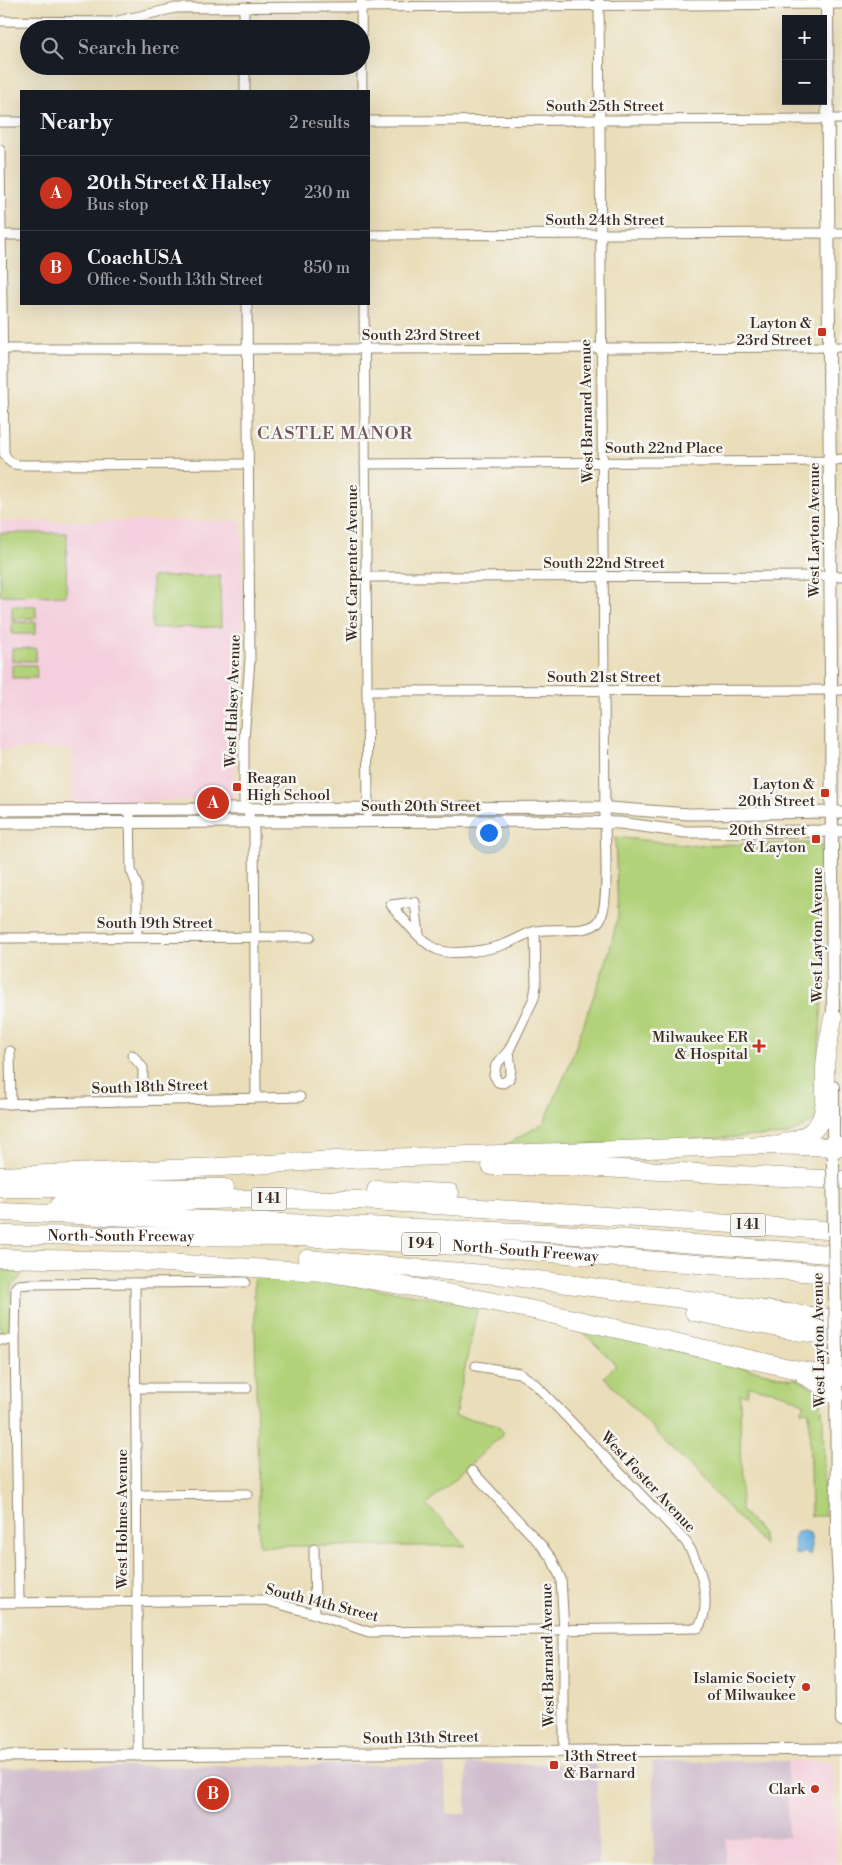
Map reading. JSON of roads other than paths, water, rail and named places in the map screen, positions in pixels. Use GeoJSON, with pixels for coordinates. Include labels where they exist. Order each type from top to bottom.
{"type":"FeatureCollection","features":[{"type":"Feature","properties":{"kind":"highway"},"geometry":{"type":"LineString","coordinates":[[763,1145],[800,1138],[811,1133],[824,1116],[826,1108],[826,1066],[833,1018]]}},
{"type":"Feature","properties":{"kind":"highway"},"geometry":{"type":"LineString","coordinates":[[0,1176],[352,1160],[763,1145],[836,1152]]}},
{"type":"Feature","properties":{"kind":"highway"},"geometry":{"type":"LineString","coordinates":[[220,1167],[562,1166],[842,1180]]}},
{"type":"Feature","properties":{"kind":"highway"},"geometry":{"type":"LineString","coordinates":[[0,1188],[305,1188],[405,1190],[505,1198],[537,1211]]}},
{"type":"Feature","properties":{"kind":"highway","name":"I 41"},"geometry":{"type":"LineString","coordinates":[[0,1206],[260,1199],[357,1200],[842,1231]]}},
{"type":"Feature","properties":{"kind":"highway","name":"North-South Freeway"},"geometry":{"type":"LineString","coordinates":[[0,1212],[548,1233],[842,1256]]}},
{"type":"Feature","properties":{"kind":"highway","name":"North-South Freeway"},"geometry":{"type":"LineString","coordinates":[[0,1235],[299,1237],[474,1247],[842,1275]]}},
{"type":"Feature","properties":{"kind":"highway"},"geometry":{"type":"LineString","coordinates":[[131,1261],[275,1257],[375,1264],[507,1276],[842,1320]]}},
{"type":"Feature","properties":{"kind":"highway"},"geometry":{"type":"LineString","coordinates":[[0,1258],[131,1261],[324,1272],[538,1311],[789,1368],[838,1377]]}},
{"type":"Feature","properties":{"kind":"highway"},"geometry":{"type":"LineString","coordinates":[[507,1276],[786,1329],[839,1345]]}},
{"type":"Feature","properties":{"kind":"highway"},"geometry":{"type":"LineString","coordinates":[[789,1368],[822,1385],[835,1395]]}},
{"type":"Feature","properties":{"kind":"main road","name":"West Layton Avenue"},"geometry":{"type":"LineString","coordinates":[[827,2],[829,347],[836,460],[837,831],[833,1018],[839,1345],[838,1377],[835,1395],[842,1720]]}},
{"type":"Feature","properties":{"kind":"street"},"geometry":{"type":"LineString","coordinates":[[122,20],[176,8],[361,3],[827,2],[842,4]]}},
{"type":"Feature","properties":{"kind":"street"},"geometry":{"type":"LineString","coordinates":[[361,3],[361,20]]}},
{"type":"Feature","properties":{"kind":"street","name":"West Barnard Avenue"},"geometry":{"type":"LineString","coordinates":[[599,3],[600,348],[605,822]]}},
{"type":"Feature","properties":{"kind":"street"},"geometry":{"type":"LineString","coordinates":[[244,7],[244,20]]}},
{"type":"Feature","properties":{"kind":"street"},"geometry":{"type":"LineString","coordinates":[[0,21],[20,21]]}},
{"type":"Feature","properties":{"kind":"street"},"geometry":{"type":"LineString","coordinates":[[244,75],[245,90]]}},
{"type":"Feature","properties":{"kind":"street"},"geometry":{"type":"LineString","coordinates":[[362,75],[362,90]]}},
{"type":"Feature","properties":{"kind":"street","name":"South 25th Street"},"geometry":{"type":"LineString","coordinates":[[370,121],[842,119]]}},
{"type":"Feature","properties":{"kind":"street"},"geometry":{"type":"LineString","coordinates":[[0,122],[20,122]]}},
{"type":"Feature","properties":{"kind":"street"},"geometry":{"type":"LineString","coordinates":[[0,150],[2,235],[1,348],[4,453],[8,461],[15,465],[248,464]]}},
{"type":"Feature","properties":{"kind":"street","name":"South 24th Street"},"geometry":{"type":"LineString","coordinates":[[370,236],[842,233]]}},
{"type":"Feature","properties":{"kind":"street"},"geometry":{"type":"LineString","coordinates":[[2,235],[20,235]]}},
{"type":"Feature","properties":{"kind":"street","name":"West Halsey Avenue"},"geometry":{"type":"LineString","coordinates":[[247,305],[250,659],[244,740],[244,801],[254,830],[256,1097]]}},
{"type":"Feature","properties":{"kind":"street","name":"West Carpenter Avenue"},"geometry":{"type":"LineString","coordinates":[[364,305],[368,821]]}},
{"type":"Feature","properties":{"kind":"street","name":"South 23rd Street"},"geometry":{"type":"LineString","coordinates":[[1,348],[842,347]]}},
{"type":"Feature","properties":{"kind":"street","name":"South 22nd Place"},"geometry":{"type":"LineString","coordinates":[[365,464],[836,460]]}},
{"type":"Feature","properties":{"kind":"street","name":"South 22nd Street"},"geometry":{"type":"LineString","coordinates":[[366,577],[836,576]]}},
{"type":"Feature","properties":{"kind":"street","name":"South 21st Street"},"geometry":{"type":"LineString","coordinates":[[367,692],[837,690]]}},
{"type":"Feature","properties":{"kind":"street","name":"South 20th Street"},"geometry":{"type":"LineString","coordinates":[[0,810],[605,808],[689,814],[837,812]]}},
{"type":"Feature","properties":{"kind":"street"},"geometry":{"type":"LineString","coordinates":[[130,809],[131,870],[137,885],[137,937]]}},
{"type":"Feature","properties":{"kind":"street","name":"South 20th Street"},"geometry":{"type":"LineString","coordinates":[[0,823],[544,820],[605,822],[685,832],[837,831]]}},
{"type":"Feature","properties":{"kind":"street"},"geometry":{"type":"LineString","coordinates":[[418,935],[435,949],[444,952],[457,952],[487,950],[546,929],[590,929],[599,922],[604,906],[605,822]]}},
{"type":"Feature","properties":{"kind":"street"},"geometry":{"type":"LineString","coordinates":[[509,1050],[534,998],[536,986],[536,931]]}},
{"type":"Feature","properties":{"kind":"street","name":"South 19th Street"},"geometry":{"type":"LineString","coordinates":[[0,938],[310,937]]}},
{"type":"Feature","properties":{"kind":"street"},"geometry":{"type":"LineString","coordinates":[[10,1051],[11,1104]]}},
{"type":"Feature","properties":{"kind":"street"},"geometry":{"type":"LineString","coordinates":[[132,1056],[143,1068],[143,1101]]}},
{"type":"Feature","properties":{"kind":"street","name":"South 18th Street"},"geometry":{"type":"LineString","coordinates":[[0,1104],[300,1096]]}},
{"type":"Feature","properties":{"kind":"street"},"geometry":{"type":"LineString","coordinates":[[19,1602],[15,1340],[16,1292],[18,1285],[245,1282]]}},
{"type":"Feature","properties":{"kind":"street","name":"West Holmes Avenue"},"geometry":{"type":"LineString","coordinates":[[134,1283],[138,1756]]}},
{"type":"Feature","properties":{"kind":"street"},"geometry":{"type":"LineString","coordinates":[[0,1340],[15,1340]]}},
{"type":"Feature","properties":{"kind":"street","name":"West Foster Avenue"},"geometry":{"type":"LineString","coordinates":[[476,1366],[513,1372],[525,1376],[534,1383],[686,1542],[698,1564],[703,1584],[704,1619],[698,1628]]}},
{"type":"Feature","properties":{"kind":"street"},"geometry":{"type":"LineString","coordinates":[[135,1388],[247,1388]]}},
{"type":"Feature","properties":{"kind":"street","name":"West Barnard Avenue"},"geometry":{"type":"LineString","coordinates":[[472,1472],[552,1559],[561,1580],[564,1630],[564,1751]]}},
{"type":"Feature","properties":{"kind":"street"},"geometry":{"type":"LineString","coordinates":[[137,1495],[248,1494]]}},
{"type":"Feature","properties":{"kind":"street"},"geometry":{"type":"LineString","coordinates":[[314,1549],[315,1614]]}},
{"type":"Feature","properties":{"kind":"street","name":"South 14th Street"},"geometry":{"type":"LineString","coordinates":[[0,1603],[264,1600],[369,1632],[698,1628]]}},
{"type":"Feature","properties":{"kind":"street","name":"South 13th Street"},"geometry":{"type":"LineString","coordinates":[[0,1756],[842,1749]]}},
{"type":"Feature","properties":{"kind":"water"},"geometry":{"type":"Polygon","coordinates":[[[803,1531],[810,1533],[812,1549],[810,1555],[805,1552],[799,1555],[795,1554],[794,1538],[796,1533],[803,1531]]]}},
{"type":"Feature","properties":{"kind":"place","name":"Layton & 23rd Street"},"geometry":{"type":"Point","coordinates":[822,332]}},
{"type":"Feature","properties":{"kind":"place","name":"Reagan High School"},"geometry":{"type":"Point","coordinates":[237,787]}},
{"type":"Feature","properties":{"kind":"place","name":"Layton & 20th Street"},"geometry":{"type":"Point","coordinates":[825,793]}},
{"type":"Feature","properties":{"kind":"place","name":"20th Street & Halsey"},"geometry":{"type":"Point","coordinates":[213,803]}},
{"type":"Feature","properties":{"kind":"place","name":"20th Street & Layton"},"geometry":{"type":"Point","coordinates":[816,839]}},
{"type":"Feature","properties":{"kind":"place","name":"Milwaukee ER & Hospital"},"geometry":{"type":"Point","coordinates":[759,1046]}},
{"type":"Feature","properties":{"kind":"place","name":"Islamic Society of Milwaukee"},"geometry":{"type":"Point","coordinates":[806,1687]}},
{"type":"Feature","properties":{"kind":"place","name":"13th Street & Barnard"},"geometry":{"type":"Point","coordinates":[554,1765]}},
{"type":"Feature","properties":{"kind":"place","name":"Clark"},"geometry":{"type":"Point","coordinates":[815,1789]}},
{"type":"Feature","properties":{"kind":"place","name":"CoachUSA"},"geometry":{"type":"Point","coordinates":[213,1794]}},
{"type":"Feature","properties":{"kind":"district","name":"CASTLE MANOR"},"geometry":{"type":"Point","coordinates":[335,433]}}]}
